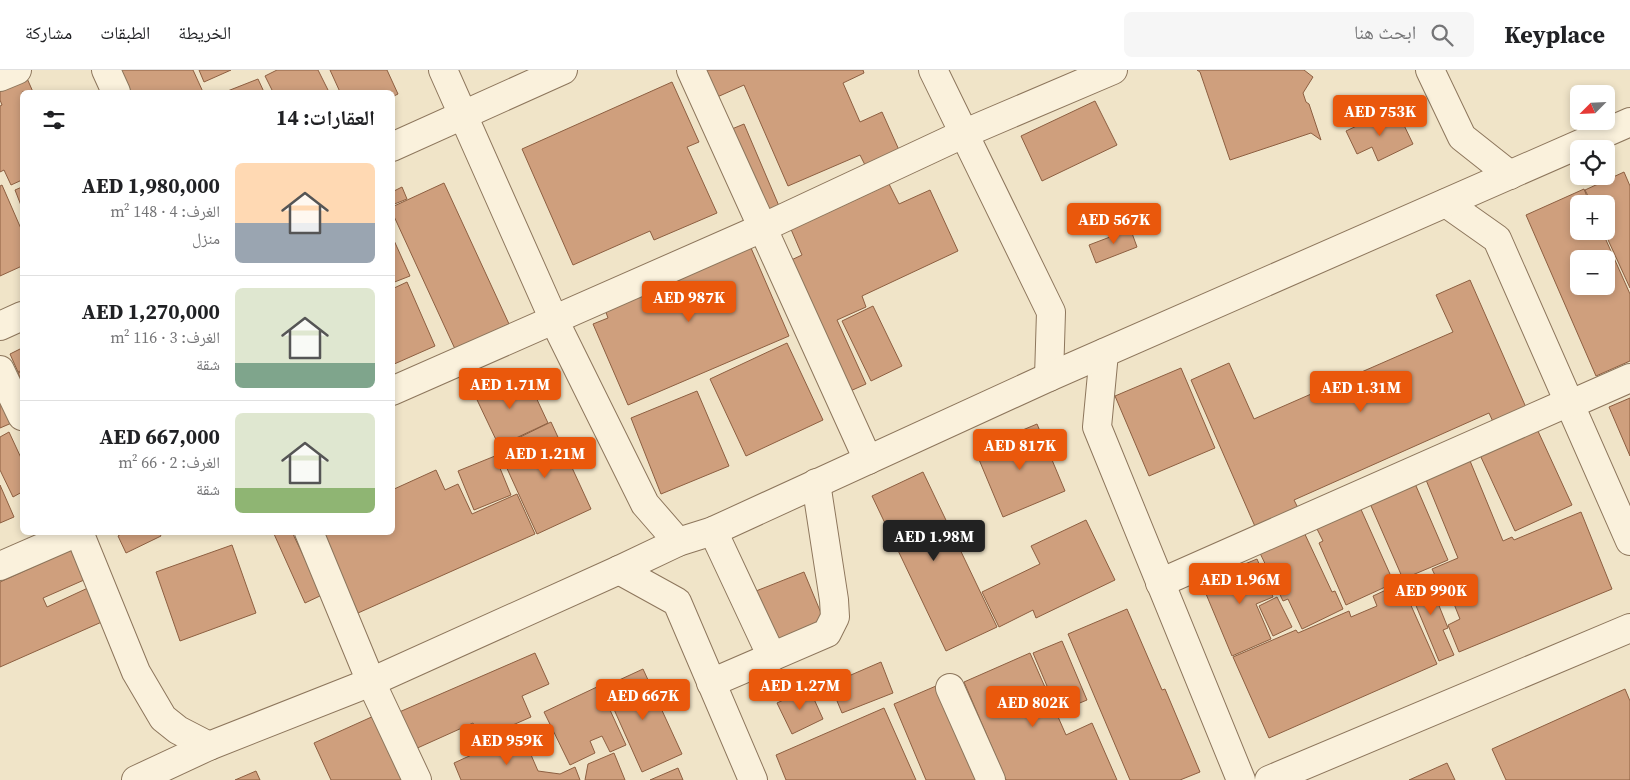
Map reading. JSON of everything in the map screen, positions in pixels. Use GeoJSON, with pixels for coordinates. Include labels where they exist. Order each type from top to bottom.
{"type":"FeatureCollection","features":[{"type":"Feature","properties":{"kind":"street"},"geometry":{"type":"LineString","coordinates":[[0,77],[17,70]]}},
{"type":"Feature","properties":{"kind":"street"},"geometry":{"type":"LineString","coordinates":[[106,70],[115,90]]}},
{"type":"Feature","properties":{"kind":"street"},"geometry":{"type":"LineString","coordinates":[[443,70],[554,320],[645,504],[678,542]]}},
{"type":"Feature","properties":{"kind":"street"},"geometry":{"type":"LineString","coordinates":[[395,146],[563,70]]}},
{"type":"Feature","properties":{"kind":"street"},"geometry":{"type":"LineString","coordinates":[[691,70],[868,460]]}},
{"type":"Feature","properties":{"kind":"street"},"geometry":{"type":"LineString","coordinates":[[933,70],[1051,312],[1049,377]]}},
{"type":"Feature","properties":{"kind":"street"},"geometry":{"type":"LineString","coordinates":[[395,390],[762,228],[963,134],[1113,70]]}},
{"type":"Feature","properties":{"kind":"street"},"geometry":{"type":"LineString","coordinates":[[1430,70],[1462,137],[1510,175]]}},
{"type":"Feature","properties":{"kind":"street"},"geometry":{"type":"LineString","coordinates":[[136,780],[179,771],[209,746],[371,682],[678,542],[712,531],[1049,377],[1630,122]]}},
{"type":"Feature","properties":{"kind":"street"},"geometry":{"type":"LineString","coordinates":[[1446,203],[1497,240],[1630,541]]}},
{"type":"Feature","properties":{"kind":"street"},"geometry":{"type":"LineString","coordinates":[[0,326],[20,317]]}},
{"type":"Feature","properties":{"kind":"street"},"geometry":{"type":"LineString","coordinates":[[1104,353],[1097,427],[1240,780]]}},
{"type":"Feature","properties":{"kind":"street"},"geometry":{"type":"LineString","coordinates":[[0,370],[20,412]]}},
{"type":"Feature","properties":{"kind":"street"},"geometry":{"type":"LineString","coordinates":[[1160,583],[1630,378]]}},
{"type":"Feature","properties":{"kind":"street"},"geometry":{"type":"LineString","coordinates":[[711,683],[828,632],[835,618],[834,600],[816,483]]}},
{"type":"Feature","properties":{"kind":"street"},"geometry":{"type":"LineString","coordinates":[[712,531],[772,657]]}},
{"type":"Feature","properties":{"kind":"street"},"geometry":{"type":"LineString","coordinates":[[0,566],[71,535]]}},
{"type":"Feature","properties":{"kind":"street"},"geometry":{"type":"LineString","coordinates":[[79,535],[136,672],[164,718],[178,730],[209,746]]}},
{"type":"Feature","properties":{"kind":"street"},"geometry":{"type":"LineString","coordinates":[[310,535],[371,682],[417,780]]}},
{"type":"Feature","properties":{"kind":"street"},"geometry":{"type":"LineString","coordinates":[[619,570],[676,602],[753,780]]}},
{"type":"Feature","properties":{"kind":"street"},"geometry":{"type":"LineString","coordinates":[[1269,780],[1630,628]]}},
{"type":"Feature","properties":{"kind":"street"},"geometry":{"type":"LineString","coordinates":[[950,688],[991,780]]}},
{"type":"Feature","properties":{"kind":"building"},"geometry":{"type":"Polygon","coordinates":[[[119,70],[193,70],[202,90],[128,90],[119,70]]]}},
{"type":"Feature","properties":{"kind":"building"},"geometry":{"type":"Polygon","coordinates":[[[199,70],[231,70],[204,82],[199,70]]]}},
{"type":"Feature","properties":{"kind":"building"},"geometry":{"type":"Polygon","coordinates":[[[277,70],[318,70],[328,90],[272,90],[265,76],[277,70]]]}},
{"type":"Feature","properties":{"kind":"building"},"geometry":{"type":"Polygon","coordinates":[[[330,70],[387,70],[398,94],[395,96],[395,90],[339,90],[330,70]]]}},
{"type":"Feature","properties":{"kind":"building"},"geometry":{"type":"Polygon","coordinates":[[[702,70],[863,70],[864,73],[843,83],[860,122],[882,112],[899,150],[865,165],[860,155],[788,186],[744,85],[715,98],[702,70]]]}},
{"type":"Feature","properties":{"kind":"building"},"geometry":{"type":"Polygon","coordinates":[[[1197,70],[1304,70],[1313,77],[1303,93],[1306,102],[1309,104],[1321,140],[1311,133],[1230,160],[1200,72],[1197,70]]]}},
{"type":"Feature","properties":{"kind":"building"},"geometry":{"type":"Polygon","coordinates":[[[26,76],[32,90],[20,90],[20,181],[11,185],[4,170],[0,172],[0,106],[2,105],[0,88],[26,76]]]}},
{"type":"Feature","properties":{"kind":"building"},"geometry":{"type":"Polygon","coordinates":[[[258,79],[263,90],[230,90],[258,79]]]}},
{"type":"Feature","properties":{"kind":"building"},"geometry":{"type":"Polygon","coordinates":[[[672,82],[699,142],[687,147],[717,213],[654,240],[650,231],[573,265],[522,149],[672,82]]]}},
{"type":"Feature","properties":{"kind":"building"},"geometry":{"type":"Polygon","coordinates":[[[1095,101],[1117,145],[1042,181],[1021,136],[1095,101]]]}},
{"type":"Feature","properties":{"kind":"building"},"geometry":{"type":"Polygon","coordinates":[[[1380,115],[1386,126],[1401,119],[1413,144],[1378,161],[1372,147],[1357,154],[1346,131],[1380,115]]]}},
{"type":"Feature","properties":{"kind":"building"},"geometry":{"type":"Polygon","coordinates":[[[744,124],[779,206],[762,213],[727,131],[744,124]]]}},
{"type":"Feature","properties":{"kind":"building"},"geometry":{"type":"Polygon","coordinates":[[[1624,172],[1630,186],[1630,288],[1615,255],[1615,250],[1613,250],[1608,240],[1615,240],[1615,195],[1588,195],[1585,190],[1596,185],[1615,185],[1615,176],[1624,172]]]}},
{"type":"Feature","properties":{"kind":"building"},"geometry":{"type":"Polygon","coordinates":[[[444,183],[509,324],[455,349],[395,219],[395,206],[444,183]]]}},
{"type":"Feature","properties":{"kind":"building"},"geometry":{"type":"Polygon","coordinates":[[[889,184],[899,204],[930,190],[958,251],[862,296],[866,307],[837,320],[866,384],[848,392],[787,262],[802,255],[790,227],[838,204],[840,207],[889,184]]]}},
{"type":"Feature","properties":{"kind":"building"},"geometry":{"type":"Polygon","coordinates":[[[2,185],[20,226],[20,267],[0,276],[0,186],[2,185]]]}},
{"type":"Feature","properties":{"kind":"building"},"geometry":{"type":"Polygon","coordinates":[[[402,187],[407,199],[395,204],[395,190],[402,187]]]}},
{"type":"Feature","properties":{"kind":"building"},"geometry":{"type":"Polygon","coordinates":[[[20,188],[20,203],[15,190],[20,188]]]}},
{"type":"Feature","properties":{"kind":"building"},"geometry":{"type":"Polygon","coordinates":[[[1584,189],[1586,195],[1571,195],[1584,189]]]}},
{"type":"Feature","properties":{"kind":"building"},"geometry":{"type":"Polygon","coordinates":[[[1570,195],[1570,240],[1606,240],[1610,250],[1570,250],[1570,295],[1615,295],[1615,260],[1630,294],[1630,361],[1596,376],[1526,215],[1570,195]]]}},
{"type":"Feature","properties":{"kind":"building"},"geometry":{"type":"Polygon","coordinates":[[[1129,225],[1137,247],[1096,263],[1089,245],[1110,237],[1109,233],[1129,225]]]}},
{"type":"Feature","properties":{"kind":"building"},"geometry":{"type":"Polygon","coordinates":[[[748,241],[789,336],[628,405],[593,324],[608,318],[603,304],[748,241]]]}},
{"type":"Feature","properties":{"kind":"building"},"geometry":{"type":"Polygon","coordinates":[[[395,243],[410,276],[395,282],[395,243]]]}},
{"type":"Feature","properties":{"kind":"building"},"geometry":{"type":"Polygon","coordinates":[[[1470,280],[1528,412],[1495,426],[1489,413],[1294,500],[1300,512],[1257,531],[1191,380],[1229,363],[1254,419],[1453,332],[1436,295],[1470,280]]]}},
{"type":"Feature","properties":{"kind":"building"},"geometry":{"type":"Polygon","coordinates":[[[407,282],[435,346],[395,364],[395,288],[407,282]]]}},
{"type":"Feature","properties":{"kind":"building"},"geometry":{"type":"Polygon","coordinates":[[[873,306],[902,366],[871,381],[842,321],[873,306]]]}},
{"type":"Feature","properties":{"kind":"building"},"geometry":{"type":"Polygon","coordinates":[[[787,343],[823,420],[746,456],[710,379],[787,343]]]}},
{"type":"Feature","properties":{"kind":"building"},"geometry":{"type":"Polygon","coordinates":[[[20,349],[20,371],[18,372],[10,354],[20,349]]]}},
{"type":"Feature","properties":{"kind":"building"},"geometry":{"type":"Polygon","coordinates":[[[1181,368],[1215,448],[1149,476],[1115,396],[1181,368]]]}},
{"type":"Feature","properties":{"kind":"building"},"geometry":{"type":"Polygon","coordinates":[[[526,376],[548,423],[499,446],[469,383],[478,379],[486,395],[526,376]]]}},
{"type":"Feature","properties":{"kind":"building"},"geometry":{"type":"Polygon","coordinates":[[[0,391],[14,422],[0,428],[0,391]]]}},
{"type":"Feature","properties":{"kind":"building"},"geometry":{"type":"Polygon","coordinates":[[[697,391],[729,466],[661,494],[631,418],[697,391]]]}},
{"type":"Feature","properties":{"kind":"building"},"geometry":{"type":"Polygon","coordinates":[[[1630,398],[1630,456],[1609,407],[1630,398]]]}},
{"type":"Feature","properties":{"kind":"building"},"geometry":{"type":"Polygon","coordinates":[[[551,422],[591,509],[537,534],[499,451],[519,442],[518,438],[551,422]]]}},
{"type":"Feature","properties":{"kind":"building"},"geometry":{"type":"Polygon","coordinates":[[[1037,424],[1065,491],[1003,517],[975,450],[1037,424]]]}},
{"type":"Feature","properties":{"kind":"building"},"geometry":{"type":"Polygon","coordinates":[[[1537,429],[1572,505],[1515,531],[1480,455],[1537,429]]]}},
{"type":"Feature","properties":{"kind":"building"},"geometry":{"type":"Polygon","coordinates":[[[9,432],[20,456],[20,493],[13,497],[0,470],[0,437],[9,432]]]}},
{"type":"Feature","properties":{"kind":"building"},"geometry":{"type":"Polygon","coordinates":[[[495,456],[511,495],[474,510],[458,471],[495,456]]]}},
{"type":"Feature","properties":{"kind":"building"},"geometry":{"type":"Polygon","coordinates":[[[1468,456],[1503,541],[1512,537],[1514,540],[1581,512],[1612,589],[1459,652],[1448,625],[1460,619],[1446,584],[1440,586],[1432,569],[1458,558],[1424,475],[1468,456]]]}},
{"type":"Feature","properties":{"kind":"building"},"geometry":{"type":"Polygon","coordinates":[[[436,470],[445,490],[458,484],[472,514],[517,494],[535,534],[358,613],[323,535],[395,535],[395,489],[436,470]]]}},
{"type":"Feature","properties":{"kind":"building"},"geometry":{"type":"Polygon","coordinates":[[[923,472],[997,627],[946,651],[872,496],[923,472]]]}},
{"type":"Feature","properties":{"kind":"building"},"geometry":{"type":"Polygon","coordinates":[[[1413,479],[1448,560],[1403,579],[1368,499],[1413,479]]]}},
{"type":"Feature","properties":{"kind":"building"},"geometry":{"type":"Polygon","coordinates":[[[0,485],[14,517],[0,523],[0,485]]]}},
{"type":"Feature","properties":{"kind":"building"},"geometry":{"type":"Polygon","coordinates":[[[1359,505],[1394,583],[1346,605],[1319,543],[1323,541],[1315,525],[1359,505]]]}},
{"type":"Feature","properties":{"kind":"building"},"geometry":{"type":"Polygon","coordinates":[[[1086,520],[1115,580],[1036,618],[1033,610],[999,627],[982,592],[1040,564],[1031,546],[1086,520]]]}},
{"type":"Feature","properties":{"kind":"building"},"geometry":{"type":"Polygon","coordinates":[[[1302,528],[1332,592],[1335,591],[1343,609],[1302,629],[1288,599],[1283,601],[1258,549],[1302,528]]]}},
{"type":"Feature","properties":{"kind":"building"},"geometry":{"type":"Polygon","coordinates":[[[160,535],[161,536],[126,553],[118,536],[160,535]]]}},
{"type":"Feature","properties":{"kind":"building"},"geometry":{"type":"Polygon","coordinates":[[[274,535],[293,535],[322,595],[305,603],[274,535]]]}},
{"type":"Feature","properties":{"kind":"building"},"geometry":{"type":"Polygon","coordinates":[[[232,545],[256,613],[180,641],[156,572],[232,545]]]}},
{"type":"Feature","properties":{"kind":"building"},"geometry":{"type":"Polygon","coordinates":[[[71,550],[84,580],[43,598],[47,607],[90,587],[104,621],[0,667],[0,582],[71,550]]]}},
{"type":"Feature","properties":{"kind":"building"},"geometry":{"type":"Polygon","coordinates":[[[1257,559],[1273,597],[1256,604],[1271,639],[1232,656],[1201,582],[1257,559]]]}},
{"type":"Feature","properties":{"kind":"building"},"geometry":{"type":"Polygon","coordinates":[[[804,572],[828,630],[776,652],[751,593],[804,572]]]}},
{"type":"Feature","properties":{"kind":"building"},"geometry":{"type":"Polygon","coordinates":[[[1427,576],[1448,628],[1443,630],[1454,655],[1439,661],[1407,584],[1427,576]]]}},
{"type":"Feature","properties":{"kind":"building"},"geometry":{"type":"Polygon","coordinates":[[[1401,583],[1437,664],[1269,738],[1233,657],[1296,630],[1298,633],[1349,611],[1351,617],[1377,606],[1373,596],[1401,583]]]}},
{"type":"Feature","properties":{"kind":"building"},"geometry":{"type":"Polygon","coordinates":[[[1277,597],[1292,627],[1273,636],[1259,606],[1277,597]]]}},
{"type":"Feature","properties":{"kind":"building"},"geometry":{"type":"Polygon","coordinates":[[[1127,609],[1162,690],[1165,689],[1200,772],[1180,780],[1130,780],[1068,634],[1127,609]]]}},
{"type":"Feature","properties":{"kind":"building"},"geometry":{"type":"Polygon","coordinates":[[[1062,641],[1087,700],[1058,712],[1033,653],[1062,641]]]}},
{"type":"Feature","properties":{"kind":"building"},"geometry":{"type":"Polygon","coordinates":[[[535,653],[549,684],[522,696],[531,717],[481,739],[473,723],[413,750],[397,713],[535,653]]]}},
{"type":"Feature","properties":{"kind":"building"},"geometry":{"type":"Polygon","coordinates":[[[1030,653],[1066,735],[1092,723],[1117,780],[1006,780],[964,682],[1030,653]]]}},
{"type":"Feature","properties":{"kind":"building"},"geometry":{"type":"Polygon","coordinates":[[[881,662],[893,693],[842,713],[830,684],[881,662]]]}},
{"type":"Feature","properties":{"kind":"building"},"geometry":{"type":"Polygon","coordinates":[[[643,669],[682,754],[642,772],[604,687],[643,669]]]}},
{"type":"Feature","properties":{"kind":"building"},"geometry":{"type":"Polygon","coordinates":[[[943,683],[986,780],[926,780],[894,704],[943,683]]]}},
{"type":"Feature","properties":{"kind":"building"},"geometry":{"type":"Polygon","coordinates":[[[599,686],[626,745],[610,752],[602,736],[590,741],[595,753],[570,765],[544,712],[599,686]]]}},
{"type":"Feature","properties":{"kind":"building"},"geometry":{"type":"Polygon","coordinates":[[[809,688],[823,719],[792,734],[777,703],[809,688]]]}},
{"type":"Feature","properties":{"kind":"building"},"geometry":{"type":"Polygon","coordinates":[[[1625,689],[1630,701],[1630,780],[1506,780],[1492,749],[1625,689]]]}},
{"type":"Feature","properties":{"kind":"building"},"geometry":{"type":"Polygon","coordinates":[[[884,708],[916,780],[786,780],[776,755],[884,708]]]}},
{"type":"Feature","properties":{"kind":"building"},"geometry":{"type":"Polygon","coordinates":[[[376,715],[406,780],[331,780],[314,743],[376,715]]]}},
{"type":"Feature","properties":{"kind":"building"},"geometry":{"type":"Polygon","coordinates":[[[525,741],[538,771],[560,774],[575,767],[580,780],[461,780],[454,763],[489,747],[504,750],[525,741]]]}},
{"type":"Feature","properties":{"kind":"building"},"geometry":{"type":"Polygon","coordinates":[[[614,753],[625,780],[585,780],[588,764],[614,753]]]}},
{"type":"Feature","properties":{"kind":"building"},"geometry":{"type":"Polygon","coordinates":[[[1447,763],[1455,780],[1409,780],[1447,763]]]}},
{"type":"Feature","properties":{"kind":"building"},"geometry":{"type":"Polygon","coordinates":[[[678,768],[683,780],[650,780],[678,768]]]}},
{"type":"Feature","properties":{"kind":"building"},"geometry":{"type":"Polygon","coordinates":[[[256,771],[260,780],[235,780],[256,771]]]}}]}
